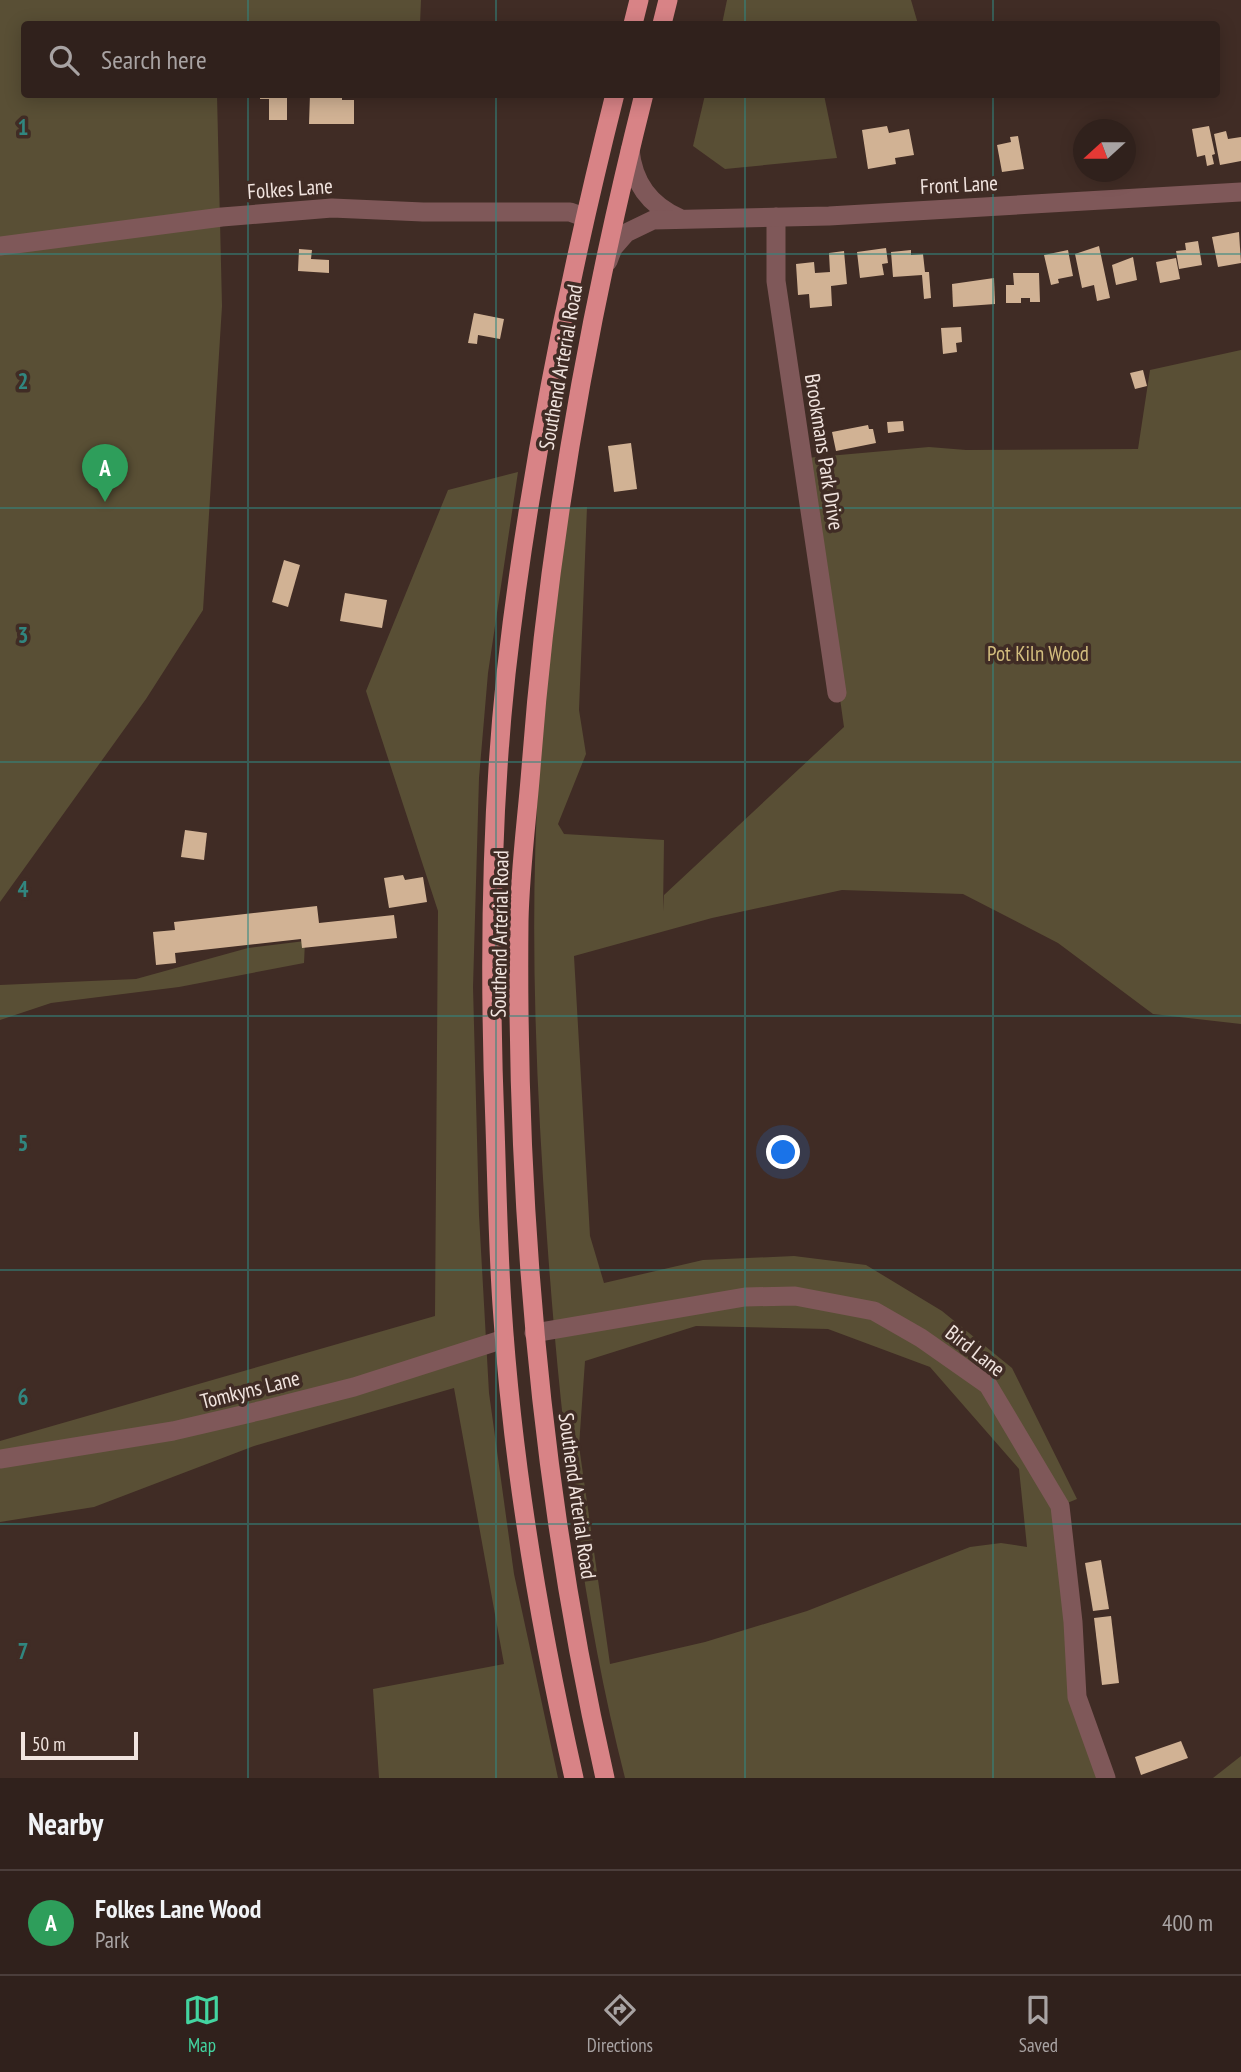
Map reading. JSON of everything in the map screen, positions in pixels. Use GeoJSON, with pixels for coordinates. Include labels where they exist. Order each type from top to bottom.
{"type":"FeatureCollection","features":[{"type":"Feature","properties":{"kind":"highway"},"geometry":{"type":"LineString","coordinates":[[634,21],[639,0]]}},
{"type":"Feature","properties":{"kind":"highway"},"geometry":{"type":"LineString","coordinates":[[663,21],[668,0]]}},
{"type":"Feature","properties":{"kind":"highway","name":"Southend Arterial Road"},"geometry":{"type":"LineString","coordinates":[[574,1778],[524,1508],[504,1339],[490,986],[498,778],[506,674],[552,371],[584,217],[614,98]]}},
{"type":"Feature","properties":{"kind":"highway","name":"Southend Arterial Road"},"geometry":{"type":"LineString","coordinates":[[605,1778],[565,1574],[534,1333],[522,1126],[519,917],[537,685],[549,583],[579,389],[601,277],[643,98]]}},
{"type":"Feature","properties":{"kind":"street"},"geometry":{"type":"LineString","coordinates":[[630,150],[636,179],[644,192],[666,212],[680,219]]}},
{"type":"Feature","properties":{"kind":"street","name":"Front Lane"},"geometry":{"type":"LineString","coordinates":[[601,277],[613,248],[626,233],[643,223],[1241,192]]}},
{"type":"Feature","properties":{"kind":"street","name":"Folkes Lane"},"geometry":{"type":"LineString","coordinates":[[0,246],[222,217],[332,208],[422,212],[570,212],[584,217]]}},
{"type":"Feature","properties":{"kind":"street","name":"Brookmans Park Drive"},"geometry":{"type":"LineString","coordinates":[[776,217],[776,281],[838,693]]}},
{"type":"Feature","properties":{"kind":"street","name":"Bird Lane"},"geometry":{"type":"LineString","coordinates":[[534,1333],[745,1297],[795,1296],[874,1311],[920,1338],[988,1385],[1060,1506],[1073,1622],[1076,1697],[1106,1778]]}},
{"type":"Feature","properties":{"kind":"street","name":"Tomkyns Lane"},"geometry":{"type":"LineString","coordinates":[[0,1459],[173,1431],[263,1410],[354,1387],[504,1339]]}},
{"type":"Feature","properties":{"kind":"green space"},"geometry":{"type":"Polygon","coordinates":[[[0,0],[421,0],[420,21],[21,21],[21,98],[217,98],[222,306],[203,610],[146,699],[0,902],[0,0]]]}},
{"type":"Feature","properties":{"kind":"green space"},"geometry":{"type":"Polygon","coordinates":[[[727,0],[911,0],[917,21],[723,21],[727,0]]]}},
{"type":"Feature","properties":{"kind":"green space"},"geometry":{"type":"Polygon","coordinates":[[[704,98],[825,98],[837,158],[725,169],[693,146],[704,98]]]}},
{"type":"Feature","properties":{"kind":"green space","name":"Pot Kiln Wood"},"geometry":{"type":"Polygon","coordinates":[[[1241,350],[1241,1024],[1153,1014],[1058,943],[963,894],[842,890],[712,918],[574,956],[590,1236],[604,1283],[703,1260],[794,1256],[866,1265],[942,1311],[1012,1368],[1077,1499],[1060,1506],[1083,1696],[1114,1778],[625,1778],[596,1645],[574,1510],[552,1306],[540,1121],[534,945],[536,828],[544,704],[566,508],[587,507],[579,710],[586,754],[558,824],[564,834],[664,840],[663,911],[664,895],[844,727],[806,458],[929,447],[966,450],[1138,449],[1150,370],[1241,350]],[[696,1326],[585,1361],[579,1446],[610,1664],[705,1642],[807,1611],[970,1547],[1001,1543],[1027,1547],[1019,1469],[930,1367],[828,1329],[696,1326]]]}},
{"type":"Feature","properties":{"kind":"green space"},"geometry":{"type":"Polygon","coordinates":[[[518,472],[488,673],[479,778],[473,987],[479,1215],[489,1393],[514,1574],[558,1778],[379,1778],[373,1689],[504,1664],[454,1388],[254,1446],[94,1507],[0,1522],[0,1441],[435,1316],[438,911],[366,691],[448,490],[518,472]]]}},
{"type":"Feature","properties":{"kind":"green space"},"geometry":{"type":"Polygon","coordinates":[[[305,941],[304,963],[179,987],[51,1003],[0,1020],[0,985],[136,979],[248,948],[305,941]]]}},
{"type":"Feature","properties":{"kind":"green space"},"geometry":{"type":"Polygon","coordinates":[[[1241,1756],[1241,1778],[1213,1778],[1241,1756]]]}},
{"type":"Feature","properties":{"kind":"building"},"geometry":{"type":"Polygon","coordinates":[[[287,98],[287,120],[269,120],[269,99],[260,99],[287,98]]]}},
{"type":"Feature","properties":{"kind":"building"},"geometry":{"type":"Polygon","coordinates":[[[310,98],[354,100],[354,124],[309,124],[310,98]]]}},
{"type":"Feature","properties":{"kind":"building"},"geometry":{"type":"Polygon","coordinates":[[[887,126],[889,133],[909,129],[914,155],[895,158],[896,164],[868,169],[862,130],[887,126]]]}},
{"type":"Feature","properties":{"kind":"building"},"geometry":{"type":"Polygon","coordinates":[[[1209,126],[1215,154],[1212,155],[1214,164],[1207,166],[1205,155],[1197,157],[1192,129],[1209,126]]]}},
{"type":"Feature","properties":{"kind":"building"},"geometry":{"type":"Polygon","coordinates":[[[1226,131],[1228,139],[1241,137],[1241,161],[1220,165],[1214,134],[1226,131]]]}},
{"type":"Feature","properties":{"kind":"building"},"geometry":{"type":"Polygon","coordinates":[[[1018,136],[1024,169],[1002,172],[997,145],[1011,142],[1010,137],[1018,136]]]}},
{"type":"Feature","properties":{"kind":"building"},"geometry":{"type":"Polygon","coordinates":[[[1239,232],[1241,263],[1218,267],[1212,237],[1239,232]]]}},
{"type":"Feature","properties":{"kind":"building"},"geometry":{"type":"Polygon","coordinates":[[[1198,241],[1202,265],[1179,269],[1176,251],[1186,250],[1185,243],[1198,241]]]}},
{"type":"Feature","properties":{"kind":"building"},"geometry":{"type":"Polygon","coordinates":[[[1099,246],[1110,298],[1097,301],[1094,285],[1082,288],[1075,254],[1099,246]]]}},
{"type":"Feature","properties":{"kind":"building"},"geometry":{"type":"Polygon","coordinates":[[[886,248],[888,263],[882,264],[884,275],[860,278],[857,252],[886,248]]]}},
{"type":"Feature","properties":{"kind":"building"},"geometry":{"type":"Polygon","coordinates":[[[299,249],[312,250],[311,259],[329,260],[329,273],[298,271],[299,249]]]}},
{"type":"Feature","properties":{"kind":"building"},"geometry":{"type":"Polygon","coordinates":[[[911,250],[911,255],[923,254],[925,272],[929,272],[931,298],[924,299],[922,275],[893,277],[891,252],[911,250]]]}},
{"type":"Feature","properties":{"kind":"building"},"geometry":{"type":"Polygon","coordinates":[[[1068,250],[1073,276],[1058,279],[1059,283],[1051,285],[1044,255],[1068,250]]]}},
{"type":"Feature","properties":{"kind":"building"},"geometry":{"type":"Polygon","coordinates":[[[844,251],[847,284],[831,286],[832,306],[810,308],[809,294],[798,295],[796,264],[814,262],[815,273],[830,272],[829,253],[844,251]]]}},
{"type":"Feature","properties":{"kind":"building"},"geometry":{"type":"Polygon","coordinates":[[[1133,257],[1137,280],[1116,285],[1112,265],[1133,257]]]}},
{"type":"Feature","properties":{"kind":"building"},"geometry":{"type":"Polygon","coordinates":[[[1176,258],[1180,279],[1160,283],[1156,262],[1176,258]]]}},
{"type":"Feature","properties":{"kind":"building"},"geometry":{"type":"Polygon","coordinates":[[[1013,273],[1039,273],[1040,302],[1021,298],[1021,303],[1006,303],[1006,285],[1014,285],[1013,273]]]}},
{"type":"Feature","properties":{"kind":"building"},"geometry":{"type":"Polygon","coordinates":[[[994,278],[995,304],[953,307],[952,284],[994,278]]]}},
{"type":"Feature","properties":{"kind":"building"},"geometry":{"type":"Polygon","coordinates":[[[474,313],[504,319],[500,339],[478,335],[477,344],[468,343],[474,313]]]}},
{"type":"Feature","properties":{"kind":"building"},"geometry":{"type":"Polygon","coordinates":[[[961,327],[962,342],[956,343],[957,352],[943,354],[941,328],[961,327]]]}},
{"type":"Feature","properties":{"kind":"building"},"geometry":{"type":"Polygon","coordinates":[[[1143,370],[1147,386],[1135,389],[1130,373],[1143,370]]]}},
{"type":"Feature","properties":{"kind":"building"},"geometry":{"type":"Polygon","coordinates":[[[903,421],[904,431],[888,433],[887,422],[903,421]]]}},
{"type":"Feature","properties":{"kind":"building"},"geometry":{"type":"Polygon","coordinates":[[[868,425],[869,429],[873,429],[876,443],[836,451],[832,432],[868,425]]]}},
{"type":"Feature","properties":{"kind":"building"},"geometry":{"type":"Polygon","coordinates":[[[631,443],[637,489],[614,492],[608,446],[631,443]]]}},
{"type":"Feature","properties":{"kind":"building"},"geometry":{"type":"Polygon","coordinates":[[[284,560],[300,565],[288,607],[272,602],[284,560]]]}},
{"type":"Feature","properties":{"kind":"building"},"geometry":{"type":"Polygon","coordinates":[[[345,593],[387,600],[382,628],[340,621],[345,593]]]}},
{"type":"Feature","properties":{"kind":"building"},"geometry":{"type":"Polygon","coordinates":[[[185,830],[207,833],[204,860],[181,857],[185,830]]]}},
{"type":"Feature","properties":{"kind":"building"},"geometry":{"type":"Polygon","coordinates":[[[403,875],[405,880],[423,877],[427,902],[389,908],[384,878],[403,875]]]}},
{"type":"Feature","properties":{"kind":"building"},"geometry":{"type":"Polygon","coordinates":[[[317,906],[319,923],[394,915],[397,938],[302,948],[301,939],[175,953],[176,963],[156,965],[153,932],[175,930],[174,922],[317,906]]]}},
{"type":"Feature","properties":{"kind":"building"},"geometry":{"type":"Polygon","coordinates":[[[1101,1560],[1109,1609],[1093,1611],[1085,1563],[1101,1560]]]}},
{"type":"Feature","properties":{"kind":"building"},"geometry":{"type":"Polygon","coordinates":[[[1111,1616],[1119,1683],[1102,1685],[1094,1618],[1111,1616]]]}},
{"type":"Feature","properties":{"kind":"building"},"geometry":{"type":"Polygon","coordinates":[[[1181,1741],[1188,1758],[1141,1775],[1135,1757],[1181,1741]]]}},
{"type":"Feature","properties":{"kind":"place","name":"Folkes Lane Wood"},"geometry":{"type":"Point","coordinates":[105,502]}}]}
